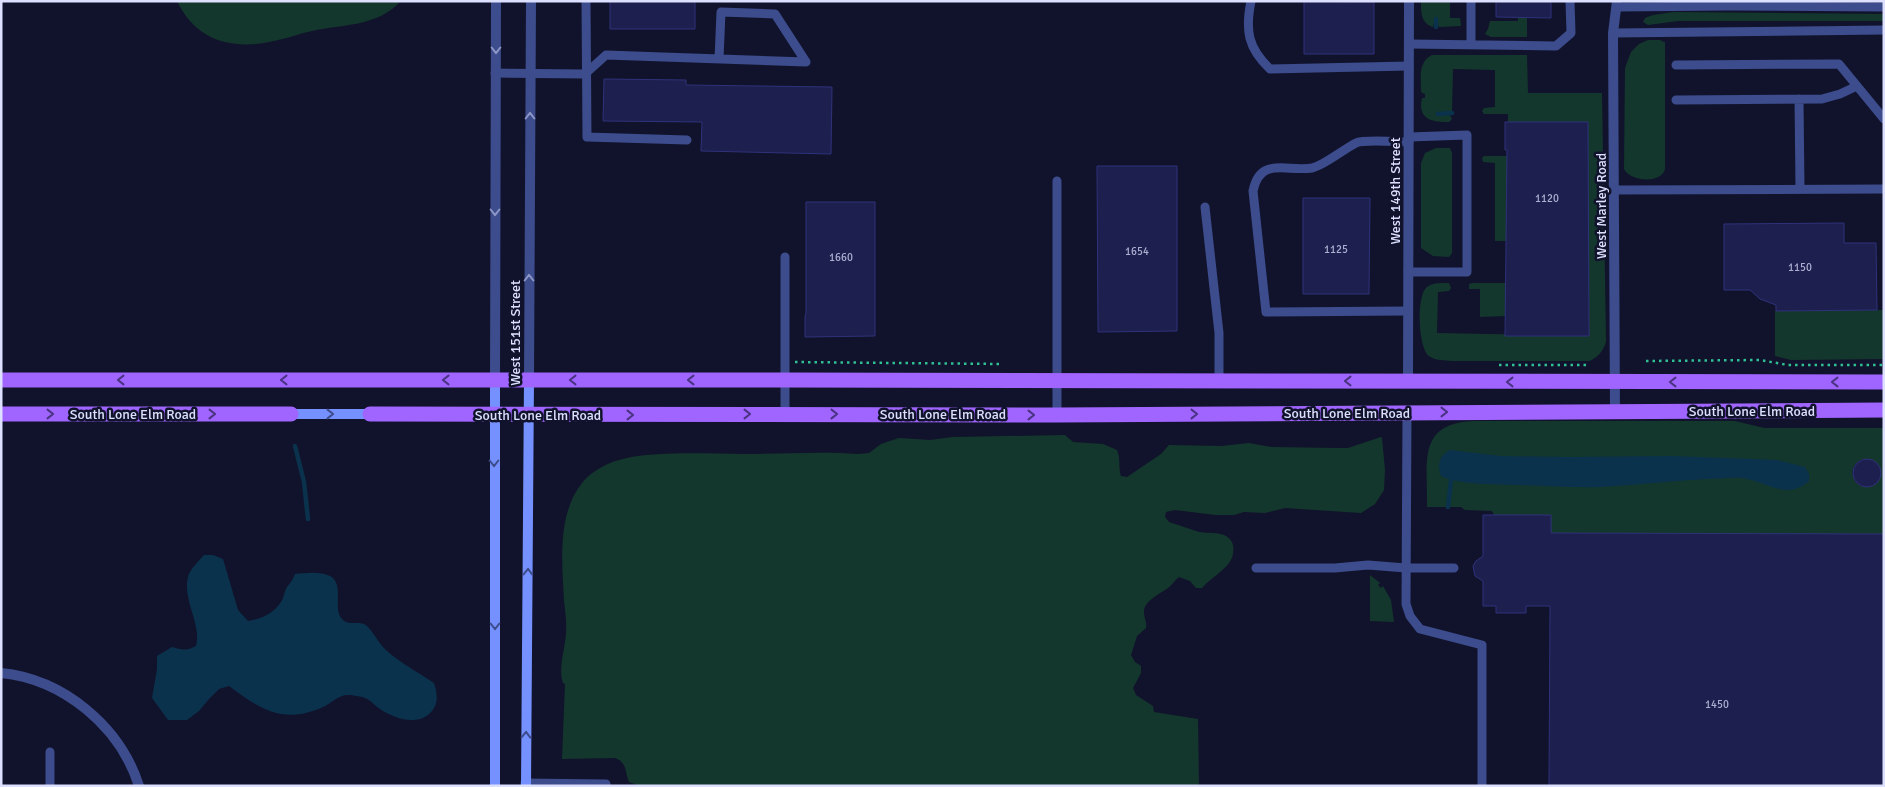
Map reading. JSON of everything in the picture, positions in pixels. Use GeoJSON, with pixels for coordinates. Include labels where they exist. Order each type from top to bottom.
{"type":"FeatureCollection","features":[{"type":"Feature","properties":{"kind":"main road","name":"South Lone Elm Road"},"geometry":{"type":"LineString","coordinates":[[1,380],[529,379],[1884,382]]}},
{"type":"Feature","properties":{"kind":"main road","name":"West 151st Street"},"geometry":{"type":"LineString","coordinates":[[526,784],[529,379]]}},
{"type":"Feature","properties":{"kind":"main road","name":"West 151st Street"},"geometry":{"type":"LineString","coordinates":[[495,380],[495,786]]}},
{"type":"Feature","properties":{"kind":"main road","name":"South Lone Elm Road"},"geometry":{"type":"LineString","coordinates":[[1,414],[1057,415],[1884,410]]}},
{"type":"Feature","properties":{"kind":"street","name":"West 151st Street"},"geometry":{"type":"LineString","coordinates":[[495,380],[496,1]]}},
{"type":"Feature","properties":{"kind":"street","name":"West 151st Street"},"geometry":{"type":"LineString","coordinates":[[529,379],[531,1]]}},
{"type":"Feature","properties":{"kind":"street","name":"West 149th Street"},"geometry":{"type":"LineString","coordinates":[[1408,382],[1409,1]]}},
{"type":"Feature","properties":{"kind":"street","name":"West Marley Road"},"geometry":{"type":"LineString","coordinates":[[1615,411],[1613,33],[1617,4]]}},
{"type":"Feature","properties":{"kind":"street"},"geometry":{"type":"LineString","coordinates":[[1,673],[24,677],[46,685],[92,714],[106,728],[118,745],[139,786]]}},
{"type":"Feature","properties":{"kind":"lane"},"geometry":{"type":"LineString","coordinates":[[586,1],[585,74],[587,137],[687,140]]}},
{"type":"Feature","properties":{"kind":"lane"},"geometry":{"type":"LineString","coordinates":[[1251,1],[1248,36],[1257,57],[1270,69],[1409,66]]}},
{"type":"Feature","properties":{"kind":"lane"},"geometry":{"type":"LineString","coordinates":[[1471,1],[1471,45]]}},
{"type":"Feature","properties":{"kind":"lane"},"geometry":{"type":"LineString","coordinates":[[1409,44],[1556,46],[1570,32],[1570,1]]}},
{"type":"Feature","properties":{"kind":"lane"},"geometry":{"type":"LineString","coordinates":[[1617,4],[1884,7]]}},
{"type":"Feature","properties":{"kind":"lane"},"geometry":{"type":"LineString","coordinates":[[495,73],[585,74],[606,55],[719,59],[729,59],[806,62],[775,14],[721,12],[719,59]]}},
{"type":"Feature","properties":{"kind":"lane"},"geometry":{"type":"LineString","coordinates":[[1613,33],[1884,30]]}},
{"type":"Feature","properties":{"kind":"lane"},"geometry":{"type":"LineString","coordinates":[[1676,65],[1839,64],[1884,119]]}},
{"type":"Feature","properties":{"kind":"lane"},"geometry":{"type":"LineString","coordinates":[[1676,100],[1822,99],[1840,94],[1857,86]]}},
{"type":"Feature","properties":{"kind":"lane"},"geometry":{"type":"LineString","coordinates":[[1799,99],[1800,189]]}},
{"type":"Feature","properties":{"kind":"lane"},"geometry":{"type":"LineString","coordinates":[[1408,272],[1467,272],[1467,136],[1358,142],[1313,168],[1268,168],[1260,173],[1255,181],[1252,192],[1266,312],[1408,311]]}},
{"type":"Feature","properties":{"kind":"lane"},"geometry":{"type":"LineString","coordinates":[[1057,181],[1057,415]]}},
{"type":"Feature","properties":{"kind":"lane"},"geometry":{"type":"LineString","coordinates":[[1614,190],[1884,189]]}},
{"type":"Feature","properties":{"kind":"lane"},"geometry":{"type":"LineString","coordinates":[[1205,207],[1219,333],[1219,381]]}},
{"type":"Feature","properties":{"kind":"lane"},"geometry":{"type":"LineString","coordinates":[[785,257],[785,414]]}},
{"type":"Feature","properties":{"kind":"lane"},"geometry":{"type":"LineString","coordinates":[[1407,412],[1406,604],[1410,616],[1420,629],[1482,645],[1482,786]]}},
{"type":"Feature","properties":{"kind":"lane"},"geometry":{"type":"LineString","coordinates":[[1256,568],[1335,568],[1368,565],[1406,568],[1454,568]]}},
{"type":"Feature","properties":{"kind":"lane"},"geometry":{"type":"LineString","coordinates":[[50,752],[50,786]]}},
{"type":"Feature","properties":{"kind":"lane"},"geometry":{"type":"LineString","coordinates":[[526,784],[606,784],[606,786]]}},
{"type":"Feature","properties":{"kind":"path"},"geometry":{"type":"LineString","coordinates":[[1646,361],[1760,360],[1788,364],[1884,366]]}},
{"type":"Feature","properties":{"kind":"path"},"geometry":{"type":"LineString","coordinates":[[1495,365],[1590,364]]}},
{"type":"Feature","properties":{"kind":"green space"},"geometry":{"type":"Polygon","coordinates":[[[177,1],[401,1],[381,16],[359,23],[312,31],[266,43],[235,44],[208,36],[186,16],[177,1]]]}},
{"type":"Feature","properties":{"kind":"green space"},"geometry":{"type":"Polygon","coordinates":[[[1421,1],[1450,1],[1450,18],[1460,18],[1461,26],[1439,27],[1437,23],[1434,23],[1433,27],[1429,25],[1422,17],[1421,1]]]}},
{"type":"Feature","properties":{"kind":"green space"},"geometry":{"type":"Polygon","coordinates":[[[1673,12],[1884,14],[1884,21],[1678,21],[1648,25],[1643,22],[1645,18],[1653,15],[1673,12]]]}},
{"type":"Feature","properties":{"kind":"green space"},"geometry":{"type":"Polygon","coordinates":[[[1518,17],[1527,17],[1527,37],[1491,37],[1485,34],[1490,21],[1518,21],[1518,17]]]}},
{"type":"Feature","properties":{"kind":"green space"},"geometry":{"type":"Polygon","coordinates":[[[1648,40],[1660,40],[1666,43],[1665,169],[1658,177],[1646,180],[1633,177],[1624,169],[1625,68],[1631,52],[1639,44],[1648,40]]]}},
{"type":"Feature","properties":{"kind":"green space"},"geometry":{"type":"Polygon","coordinates":[[[1432,55],[1527,55],[1528,93],[1602,93],[1606,342],[1600,353],[1590,361],[1452,361],[1434,359],[1425,351],[1420,322],[1421,300],[1423,292],[1427,287],[1438,283],[1449,283],[1451,288],[1449,291],[1438,292],[1437,333],[1589,336],[1587,122],[1508,122],[1508,114],[1484,114],[1482,111],[1484,108],[1495,107],[1495,70],[1453,69],[1452,112],[1436,112],[1437,115],[1450,115],[1452,119],[1449,122],[1432,120],[1424,115],[1422,111],[1422,98],[1425,98],[1425,94],[1421,91],[1421,70],[1424,62],[1432,55]]]}},
{"type":"Feature","properties":{"kind":"green space"},"geometry":{"type":"Polygon","coordinates":[[[1436,148],[1450,148],[1452,153],[1452,253],[1449,257],[1433,256],[1421,248],[1421,163],[1425,153],[1436,148]]]}},
{"type":"Feature","properties":{"kind":"green space"},"geometry":{"type":"Polygon","coordinates":[[[1484,156],[1507,156],[1507,241],[1495,241],[1495,163],[1483,162],[1482,158],[1484,156]]]}},
{"type":"Feature","properties":{"kind":"green space"},"geometry":{"type":"Polygon","coordinates":[[[1505,283],[1505,316],[1480,317],[1480,289],[1469,289],[1469,284],[1505,283]]]}},
{"type":"Feature","properties":{"kind":"green space"},"geometry":{"type":"Polygon","coordinates":[[[1884,310],[1884,359],[1791,360],[1775,356],[1775,311],[1884,310]]]}},
{"type":"Feature","properties":{"kind":"green space"},"geometry":{"type":"Polygon","coordinates":[[[1474,421],[1735,421],[1764,428],[1884,428],[1884,534],[1551,533],[1494,515],[1492,511],[1465,510],[1461,507],[1427,507],[1427,461],[1429,448],[1434,437],[1442,429],[1455,423],[1474,421]],[[1863,459],[1853,469],[1855,481],[1866,487],[1872,486],[1879,480],[1881,472],[1876,462],[1863,459]]]}},
{"type":"Feature","properties":{"kind":"green space"},"geometry":{"type":"Polygon","coordinates":[[[1065,435],[1073,442],[1103,444],[1117,450],[1121,476],[1127,477],[1161,454],[1169,445],[1221,446],[1249,443],[1271,447],[1348,448],[1382,438],[1385,470],[1384,490],[1375,504],[1361,513],[1285,508],[1265,513],[1244,512],[1234,515],[1216,515],[1175,510],[1166,512],[1165,517],[1169,522],[1199,532],[1223,535],[1231,540],[1233,545],[1231,560],[1202,588],[1196,588],[1190,581],[1179,577],[1168,588],[1149,601],[1144,609],[1146,628],[1137,636],[1131,655],[1135,662],[1141,666],[1141,673],[1133,688],[1136,695],[1153,706],[1154,712],[1198,719],[1199,786],[640,786],[629,782],[624,765],[615,758],[562,759],[565,684],[563,683],[561,672],[566,630],[562,570],[563,539],[568,509],[574,495],[586,478],[596,470],[621,459],[656,454],[858,454],[869,453],[881,444],[899,438],[930,440],[953,437],[1065,435]]]}},
{"type":"Feature","properties":{"kind":"green space"},"geometry":{"type":"Polygon","coordinates":[[[1370,575],[1380,583],[1378,585],[1381,588],[1383,586],[1391,600],[1394,622],[1370,621],[1370,575]]]}},
{"type":"Feature","properties":{"kind":"water"},"geometry":{"type":"Polygon","coordinates":[[[1450,450],[1501,456],[1670,456],[1777,460],[1805,467],[1809,474],[1809,481],[1792,490],[1784,490],[1737,478],[1600,487],[1476,484],[1441,476],[1439,468],[1441,458],[1450,450]]]}},
{"type":"Feature","properties":{"kind":"water"},"geometry":{"type":"Polygon","coordinates":[[[204,555],[213,555],[223,559],[238,610],[248,621],[258,619],[270,613],[278,606],[295,574],[317,573],[330,576],[337,585],[338,609],[342,619],[350,623],[361,623],[367,626],[391,655],[434,683],[437,697],[432,711],[420,719],[407,720],[386,713],[363,697],[346,695],[309,712],[296,715],[284,714],[273,712],[251,702],[229,686],[219,689],[199,711],[187,720],[168,720],[152,698],[157,669],[157,656],[172,647],[184,650],[196,646],[196,629],[189,603],[187,586],[191,571],[204,555]]]}},
{"type":"Feature","properties":{"kind":"building"},"geometry":{"type":"Polygon","coordinates":[[[610,1],[695,1],[695,29],[610,29],[610,1]]]}},
{"type":"Feature","properties":{"kind":"building"},"geometry":{"type":"Polygon","coordinates":[[[1304,1],[1374,2],[1374,54],[1304,54],[1304,1]]]}},
{"type":"Feature","properties":{"kind":"building"},"geometry":{"type":"Polygon","coordinates":[[[1496,1],[1551,1],[1551,18],[1496,17],[1496,1]]]}},
{"type":"Feature","properties":{"kind":"building"},"geometry":{"type":"Polygon","coordinates":[[[604,79],[686,80],[686,85],[832,87],[831,154],[701,151],[702,122],[603,121],[604,79]]]}},
{"type":"Feature","properties":{"kind":"building"},"geometry":{"type":"Polygon","coordinates":[[[1505,122],[1588,122],[1589,336],[1505,336],[1507,150],[1505,150],[1505,122]]]}},
{"type":"Feature","properties":{"kind":"building"},"geometry":{"type":"Polygon","coordinates":[[[1097,166],[1177,166],[1177,331],[1098,332],[1097,166]]]}},
{"type":"Feature","properties":{"kind":"building"},"geometry":{"type":"Polygon","coordinates":[[[1303,198],[1370,198],[1369,294],[1303,294],[1303,198]]]}},
{"type":"Feature","properties":{"kind":"building"},"geometry":{"type":"Polygon","coordinates":[[[806,202],[875,202],[875,336],[805,337],[806,202]]]}},
{"type":"Feature","properties":{"kind":"building"},"geometry":{"type":"Polygon","coordinates":[[[1844,223],[1844,243],[1876,243],[1877,310],[1776,311],[1776,305],[1760,299],[1750,290],[1724,290],[1724,224],[1844,223]]]}},
{"type":"Feature","properties":{"kind":"building"},"geometry":{"type":"Polygon","coordinates":[[[1867,459],[1877,463],[1881,473],[1877,483],[1867,487],[1857,483],[1853,473],[1857,463],[1867,459]]]}},
{"type":"Feature","properties":{"kind":"building"},"geometry":{"type":"Polygon","coordinates":[[[1483,515],[1551,515],[1551,533],[1884,534],[1884,786],[1549,786],[1550,606],[1526,606],[1526,613],[1496,613],[1496,606],[1483,606],[1483,581],[1475,576],[1473,566],[1483,556],[1483,515]]]}},
{"type":"Feature","properties":{"kind":"waterway"},"geometry":{"type":"LineString","coordinates":[[1436,19],[1436,27]]}},
{"type":"Feature","properties":{"kind":"waterway"},"geometry":{"type":"LineString","coordinates":[[1438,114],[1452,113]]}},
{"type":"Feature","properties":{"kind":"waterway"},"geometry":{"type":"LineString","coordinates":[[295,446],[304,482],[308,519]]}},
{"type":"Feature","properties":{"kind":"waterway"},"geometry":{"type":"LineString","coordinates":[[1448,507],[1451,480]]}}]}
